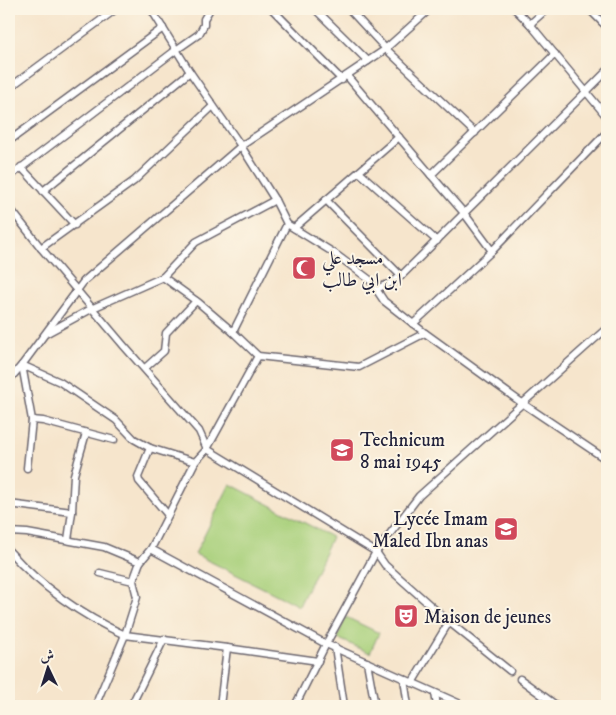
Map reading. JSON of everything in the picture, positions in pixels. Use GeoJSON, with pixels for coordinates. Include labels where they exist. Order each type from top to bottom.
{"type":"FeatureCollection","features":[{"type":"Feature","properties":{"kind":"street"},"geometry":{"type":"LineString","coordinates":[[9,88],[116,9]]}},
{"type":"Feature","properties":{"kind":"street"},"geometry":{"type":"LineString","coordinates":[[151,9],[190,72],[241,146],[275,200],[287,224],[334,253],[370,280],[384,301],[425,333],[522,403],[607,460]]}},
{"type":"Feature","properties":{"kind":"street"},"geometry":{"type":"LineString","coordinates":[[9,177],[199,34],[210,9]]}},
{"type":"Feature","properties":{"kind":"street"},"geometry":{"type":"LineString","coordinates":[[272,9],[344,78],[399,137],[464,213],[492,251]]}},
{"type":"Feature","properties":{"kind":"street"},"geometry":{"type":"LineString","coordinates":[[315,9],[368,61]]}},
{"type":"Feature","properties":{"kind":"street"},"geometry":{"type":"LineString","coordinates":[[350,9],[385,48],[475,132]]}},
{"type":"Feature","properties":{"kind":"street"},"geometry":{"type":"LineString","coordinates":[[9,380],[84,281],[241,146],[368,61],[430,9]]}},
{"type":"Feature","properties":{"kind":"street"},"geometry":{"type":"LineString","coordinates":[[515,9],[530,24],[607,117]]}},
{"type":"Feature","properties":{"kind":"street"},"geometry":{"type":"LineString","coordinates":[[530,24],[547,9]]}},
{"type":"Feature","properties":{"kind":"street"},"geometry":{"type":"LineString","coordinates":[[589,9],[607,27]]}},
{"type":"Feature","properties":{"kind":"street"},"geometry":{"type":"LineString","coordinates":[[602,22],[607,16]]}},
{"type":"Feature","properties":{"kind":"street"},"geometry":{"type":"LineString","coordinates":[[9,141],[163,28]]}},
{"type":"Feature","properties":{"kind":"street"},"geometry":{"type":"LineString","coordinates":[[431,175],[555,54]]}},
{"type":"Feature","properties":{"kind":"street"},"geometry":{"type":"LineString","coordinates":[[376,289],[393,282],[401,276],[607,71]]}},
{"type":"Feature","properties":{"kind":"street"},"geometry":{"type":"LineString","coordinates":[[43,191],[190,72]]}},
{"type":"Feature","properties":{"kind":"street"},"geometry":{"type":"LineString","coordinates":[[41,248],[134,181],[213,106]]}},
{"type":"Feature","properties":{"kind":"street"},"geometry":{"type":"LineString","coordinates":[[413,324],[492,251],[607,132]]}},
{"type":"Feature","properties":{"kind":"street"},"geometry":{"type":"LineString","coordinates":[[294,228],[399,137]]}},
{"type":"Feature","properties":{"kind":"street"},"geometry":{"type":"LineString","coordinates":[[21,168],[75,225]]}},
{"type":"Feature","properties":{"kind":"street"},"geometry":{"type":"LineString","coordinates":[[358,172],[437,241]]}},
{"type":"Feature","properties":{"kind":"street"},"geometry":{"type":"LineString","coordinates":[[45,334],[93,308],[163,277],[196,242],[275,200]]}},
{"type":"Feature","properties":{"kind":"street"},"geometry":{"type":"LineString","coordinates":[[326,200],[401,276]]}},
{"type":"Feature","properties":{"kind":"street"},"geometry":{"type":"LineString","coordinates":[[9,207],[41,248],[199,430],[206,449],[376,552],[385,565],[449,622],[510,671]]}},
{"type":"Feature","properties":{"kind":"street"},"geometry":{"type":"LineString","coordinates":[[233,332],[287,224]]}},
{"type":"Feature","properties":{"kind":"street"},"geometry":{"type":"LineString","coordinates":[[163,277],[196,301],[258,356],[359,367],[425,333]]}},
{"type":"Feature","properties":{"kind":"street"},"geometry":{"type":"LineString","coordinates":[[145,368],[164,351],[166,332],[196,301]]}},
{"type":"Feature","properties":{"kind":"street"},"geometry":{"type":"LineString","coordinates":[[295,706],[376,552],[419,496],[607,328]]}},
{"type":"Feature","properties":{"kind":"street"},"geometry":{"type":"LineString","coordinates":[[98,699],[125,635],[136,597],[133,581],[140,562],[151,550],[195,462],[206,449],[258,356]]}},
{"type":"Feature","properties":{"kind":"street"},"geometry":{"type":"LineString","coordinates":[[22,365],[32,420],[27,468]]}},
{"type":"Feature","properties":{"kind":"street"},"geometry":{"type":"LineString","coordinates":[[22,365],[60,382],[116,420],[134,439],[150,448],[195,462]]}},
{"type":"Feature","properties":{"kind":"street"},"geometry":{"type":"LineString","coordinates":[[9,371],[9,380]]}},
{"type":"Feature","properties":{"kind":"street"},"geometry":{"type":"LineString","coordinates":[[32,420],[43,421],[114,440]]}},
{"type":"Feature","properties":{"kind":"street"},"geometry":{"type":"LineString","coordinates":[[68,540],[74,475],[86,433]]}},
{"type":"Feature","properties":{"kind":"street"},"geometry":{"type":"LineString","coordinates":[[150,448],[138,476],[139,482],[168,515]]}},
{"type":"Feature","properties":{"kind":"street"},"geometry":{"type":"LineString","coordinates":[[9,504],[72,512]]}},
{"type":"Feature","properties":{"kind":"street"},"geometry":{"type":"LineString","coordinates":[[9,532],[104,547],[140,562]]}},
{"type":"Feature","properties":{"kind":"street"},"geometry":{"type":"LineString","coordinates":[[151,550],[326,644],[465,706]]}},
{"type":"Feature","properties":{"kind":"street"},"geometry":{"type":"LineString","coordinates":[[9,551],[56,594],[104,626],[125,635],[318,661]]}},
{"type":"Feature","properties":{"kind":"street"},"geometry":{"type":"LineString","coordinates":[[100,573],[133,581]]}},
{"type":"Feature","properties":{"kind":"street"},"geometry":{"type":"LineString","coordinates":[[412,682],[449,622]]}},
{"type":"Feature","properties":{"kind":"street"},"geometry":{"type":"LineString","coordinates":[[131,706],[164,639]]}},
{"type":"Feature","properties":{"kind":"street"},"geometry":{"type":"LineString","coordinates":[[334,647],[344,706]]}},
{"type":"Feature","properties":{"kind":"street"},"geometry":{"type":"LineString","coordinates":[[220,706],[227,648]]}},
{"type":"Feature","properties":{"kind":"street"},"geometry":{"type":"LineString","coordinates":[[366,662],[375,706]]}},
{"type":"Feature","properties":{"kind":"street"},"geometry":{"type":"LineString","coordinates":[[404,679],[408,706]]}},
{"type":"Feature","properties":{"kind":"street"},"geometry":{"type":"LineString","coordinates":[[520,679],[557,706]]}},
{"type":"Feature","properties":{"kind":"street"},"geometry":{"type":"LineString","coordinates":[[435,693],[437,706]]}},
{"type":"Feature","properties":{"kind":"green space"},"geometry":{"type":"Polygon","coordinates":[[[230,484],[332,537],[299,606],[195,554],[230,484]]]}},
{"type":"Feature","properties":{"kind":"green space"},"geometry":{"type":"Polygon","coordinates":[[[346,617],[379,633],[370,653],[337,638],[346,617]]]}},
{"type":"Feature","properties":{"kind":"waterway"},"geometry":{"type":"LineString","coordinates":[[9,702],[17,706]]}},
{"type":"Feature","properties":{"kind":"place","name":"مسجد علي ابن ابي طالب"},"geometry":{"type":"Point","coordinates":[304,268]}},
{"type":"Feature","properties":{"kind":"place","name":"Technicum 8 mai 1945"},"geometry":{"type":"Point","coordinates":[342,450]}},
{"type":"Feature","properties":{"kind":"place","name":"Lycée Imam Maled Ibn anas"},"geometry":{"type":"Point","coordinates":[506,529]}},
{"type":"Feature","properties":{"kind":"place","name":"Maison de jeunes"},"geometry":{"type":"Point","coordinates":[406,616]}}]}
